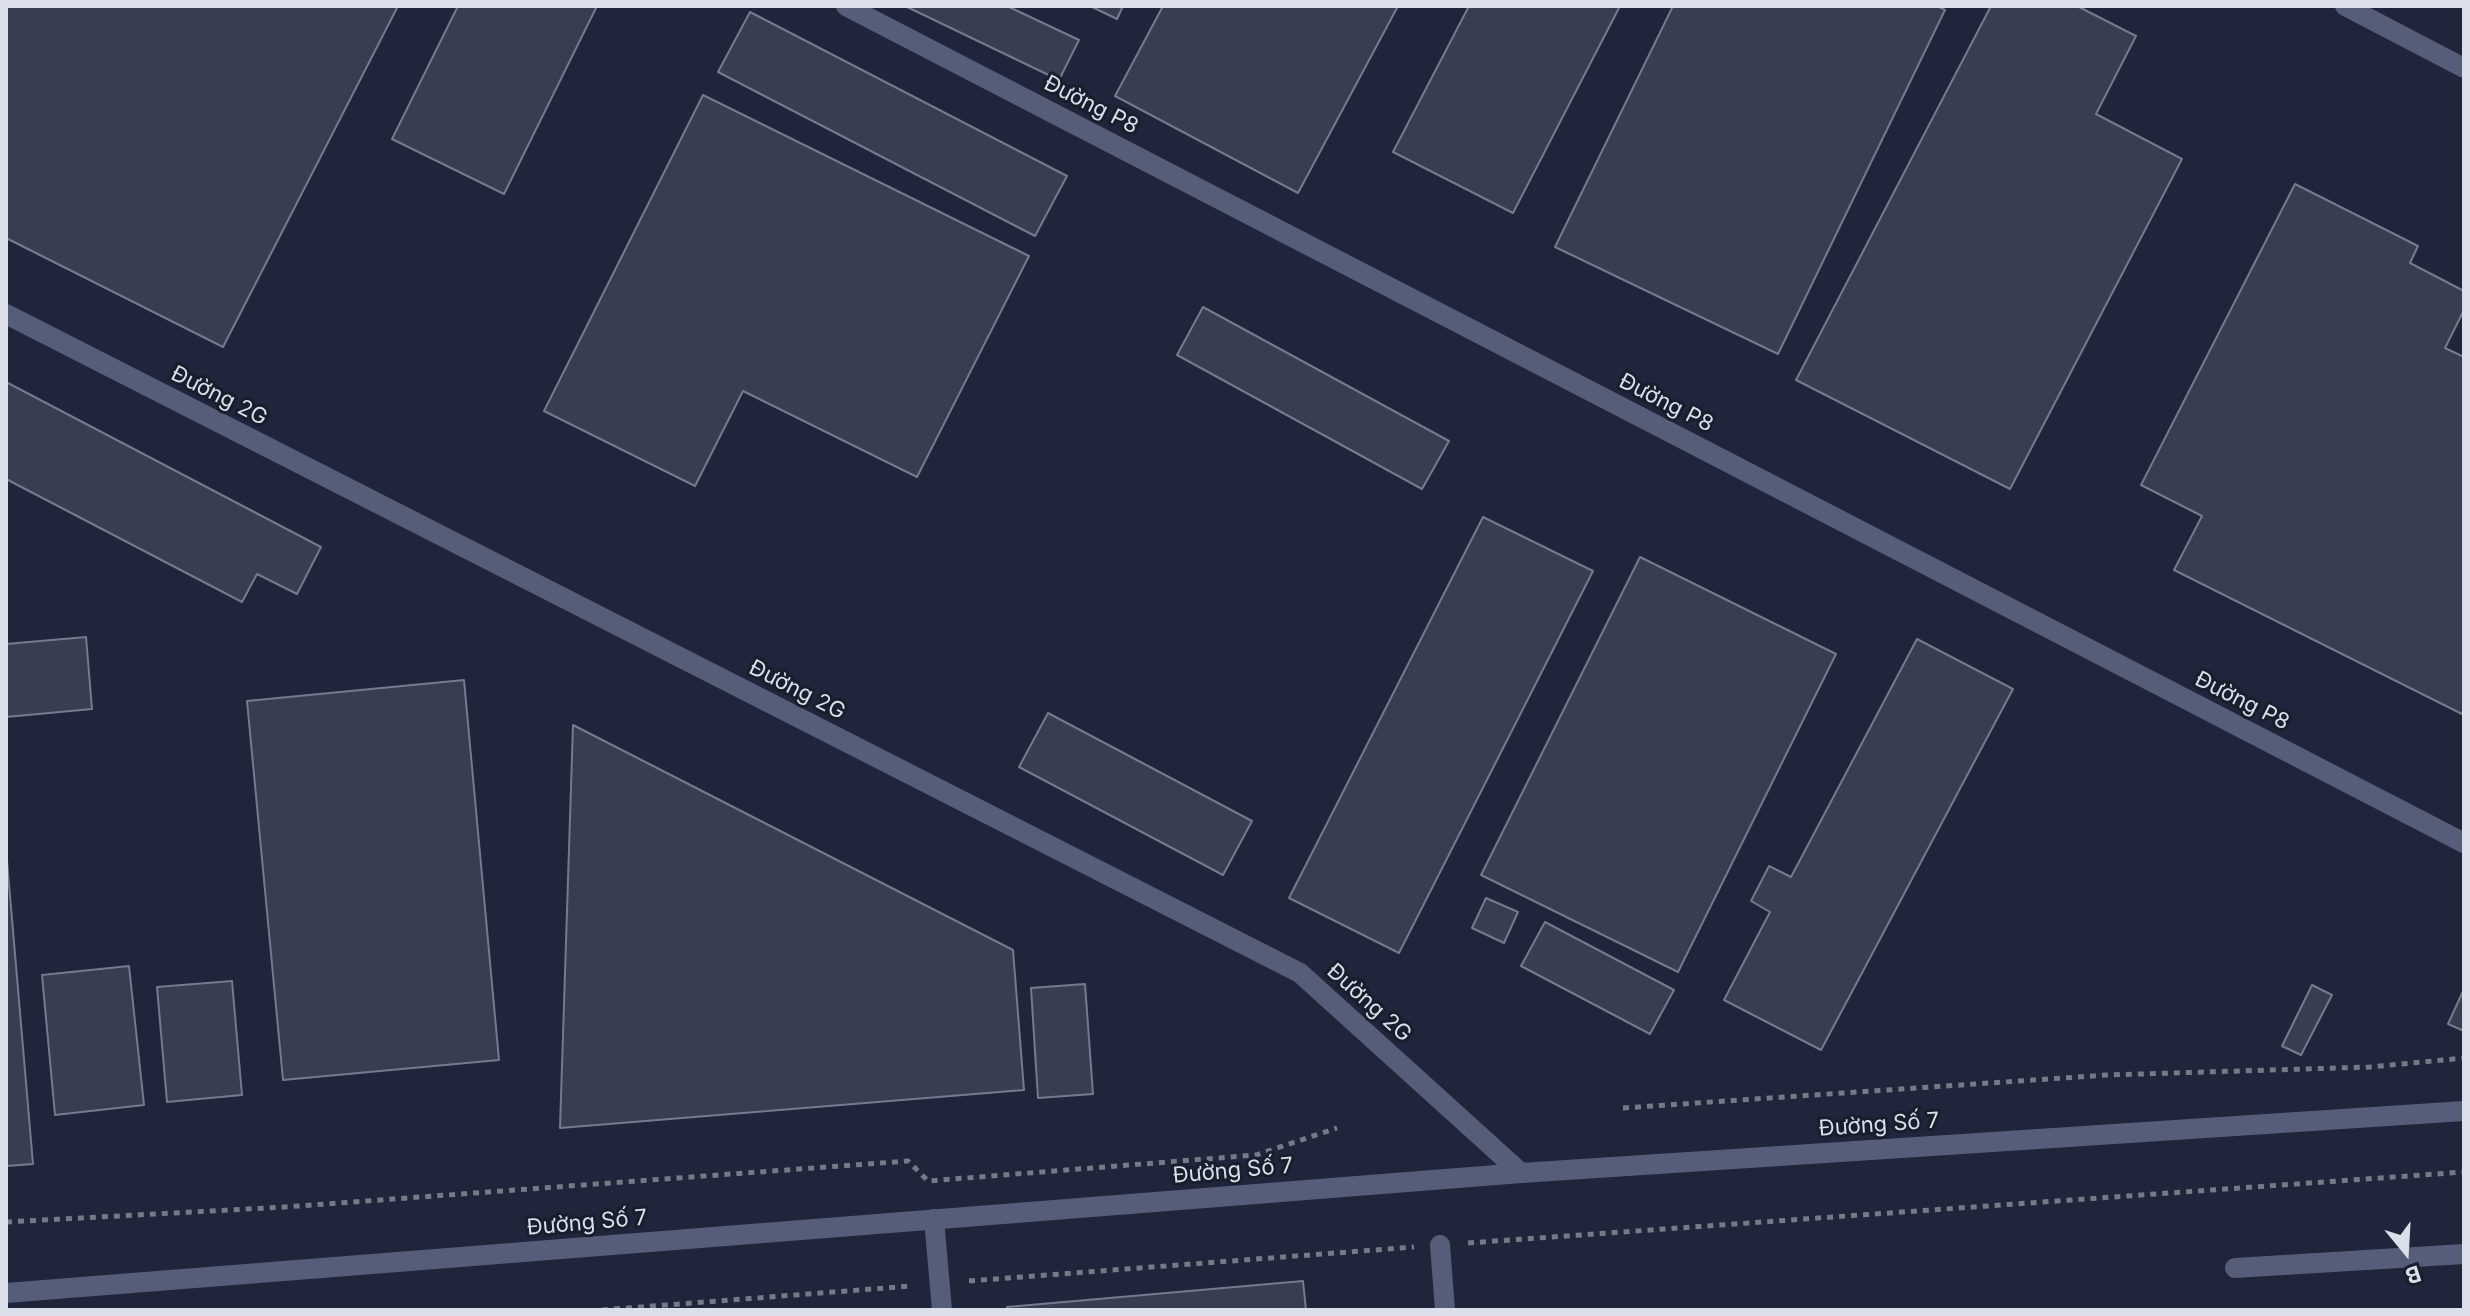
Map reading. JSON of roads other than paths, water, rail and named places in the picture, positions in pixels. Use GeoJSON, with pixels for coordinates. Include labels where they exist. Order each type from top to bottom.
{"type":"FeatureCollection","features":[{"type":"Feature","properties":{"kind":"street","name":"Đường P8"},"geometry":{"type":"LineString","coordinates":[[846,6],[2464,843]]}},
{"type":"Feature","properties":{"kind":"street"},"geometry":{"type":"LineString","coordinates":[[2345,6],[2464,68]]}},
{"type":"Feature","properties":{"kind":"street","name":"Đường 2G"},"geometry":{"type":"LineString","coordinates":[[6,314],[1300,973],[1521,1173]]}},
{"type":"Feature","properties":{"kind":"street","name":"Đường Số 7"},"geometry":{"type":"LineString","coordinates":[[6,1293],[1521,1173],[2464,1111]]}},
{"type":"Feature","properties":{"kind":"street"},"geometry":{"type":"LineString","coordinates":[[934,1219],[942,1310]]}},
{"type":"Feature","properties":{"kind":"street"},"geometry":{"type":"LineString","coordinates":[[1440,1245],[1445,1310]]}},
{"type":"Feature","properties":{"kind":"street"},"geometry":{"type":"LineString","coordinates":[[2235,1268],[2464,1254]]}}]}
